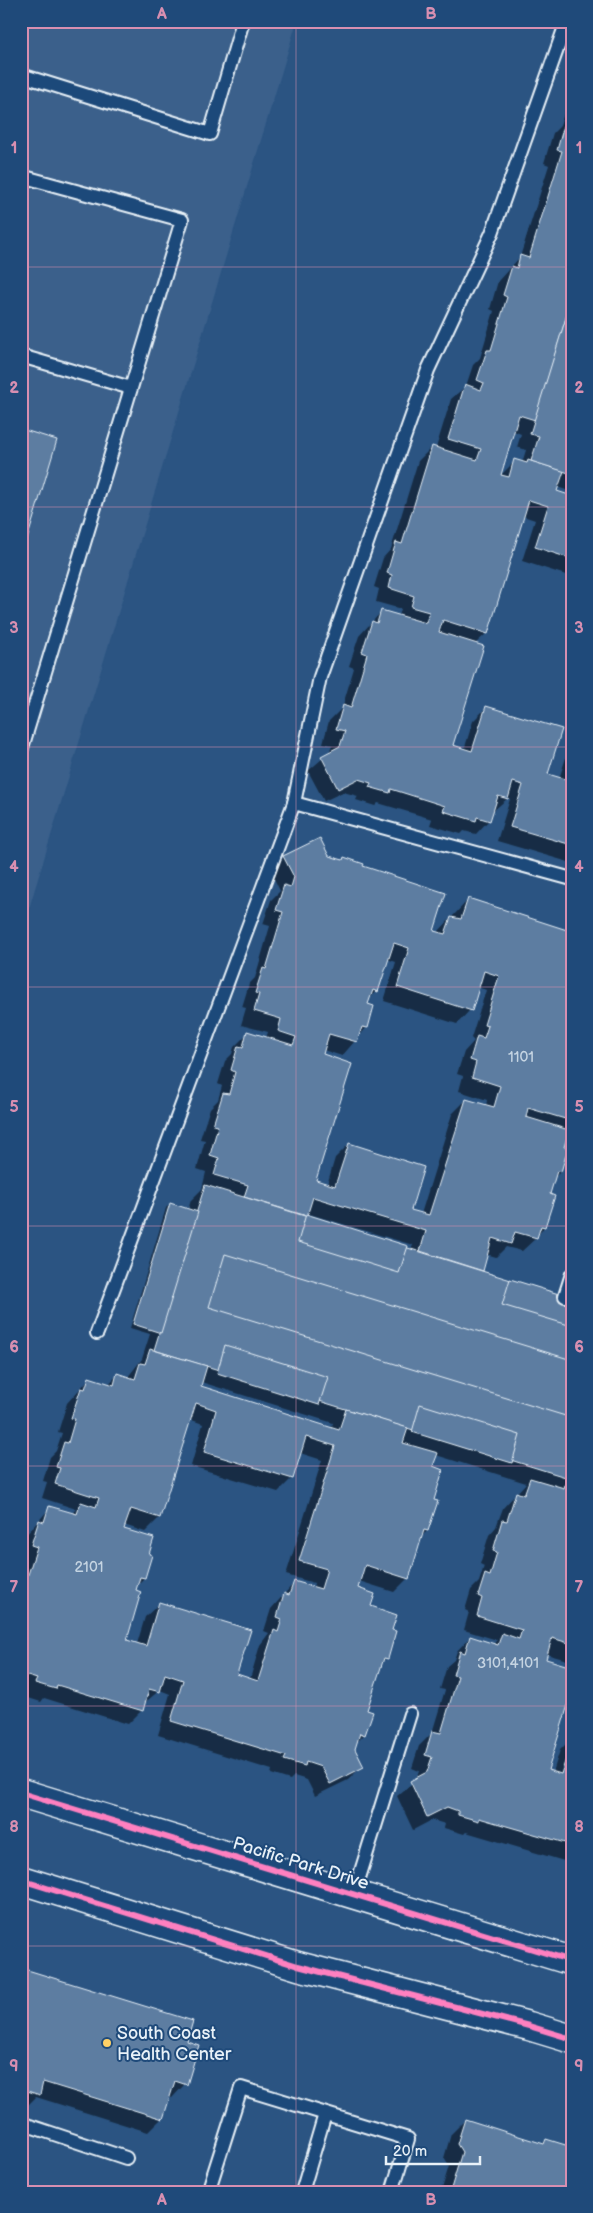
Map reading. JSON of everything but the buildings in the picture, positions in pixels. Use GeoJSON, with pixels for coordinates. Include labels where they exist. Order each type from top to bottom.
{"type":"FeatureCollection","features":[{"type":"Feature","properties":{"kind":"main road","name":"Pacific Park Drive"},"geometry":{"type":"LineString","coordinates":[[21,1793],[572,1961]]}},
{"type":"Feature","properties":{"kind":"main road"},"geometry":{"type":"LineString","coordinates":[[21,1880],[298,1966],[572,2039]]}},
{"type":"Feature","properties":{"kind":"lane"},"geometry":{"type":"LineString","coordinates":[[21,76],[210,134],[243,21]]}},
{"type":"Feature","properties":{"kind":"lane"},"geometry":{"type":"LineString","coordinates":[[97,1333],[294,803],[320,677],[428,370],[492,233],[567,21]]}},
{"type":"Feature","properties":{"kind":"lane"},"geometry":{"type":"LineString","coordinates":[[21,176],[182,220],[131,388],[26,718],[21,752]]}},
{"type":"Feature","properties":{"kind":"lane"},"geometry":{"type":"LineString","coordinates":[[21,356],[131,388]]}},
{"type":"Feature","properties":{"kind":"lane"},"geometry":{"type":"LineString","coordinates":[[294,803],[572,879]]}},
{"type":"Feature","properties":{"kind":"lane"},"geometry":{"type":"LineString","coordinates":[[564,1296],[572,1274]]}},
{"type":"Feature","properties":{"kind":"lane"},"geometry":{"type":"LineString","coordinates":[[354,1894],[410,1714]]}},
{"type":"Feature","properties":{"kind":"lane"},"geometry":{"type":"LineString","coordinates":[[208,2192],[241,2088],[408,2139],[392,2192]]}},
{"type":"Feature","properties":{"kind":"lane"},"geometry":{"type":"LineString","coordinates":[[302,2192],[325,2114]]}},
{"type":"Feature","properties":{"kind":"lane"},"geometry":{"type":"LineString","coordinates":[[21,2123],[126,2158]]}},
{"type":"Feature","properties":{"kind":"shaded area"},"geometry":{"type":"Polygon","coordinates":[[[21,21],[297,21],[21,935],[21,21]]]}},
{"type":"Feature","properties":{"kind":"cycle path"},"geometry":{"type":"LineString","coordinates":[[21,1793],[572,1961]]}},
{"type":"Feature","properties":{"kind":"cycle path"},"geometry":{"type":"LineString","coordinates":[[21,1880],[298,1966],[572,2039]]}},
{"type":"Feature","properties":{"kind":"place","name":"South Coast Health Center"},"geometry":{"type":"Point","coordinates":[107,2043]}}]}
